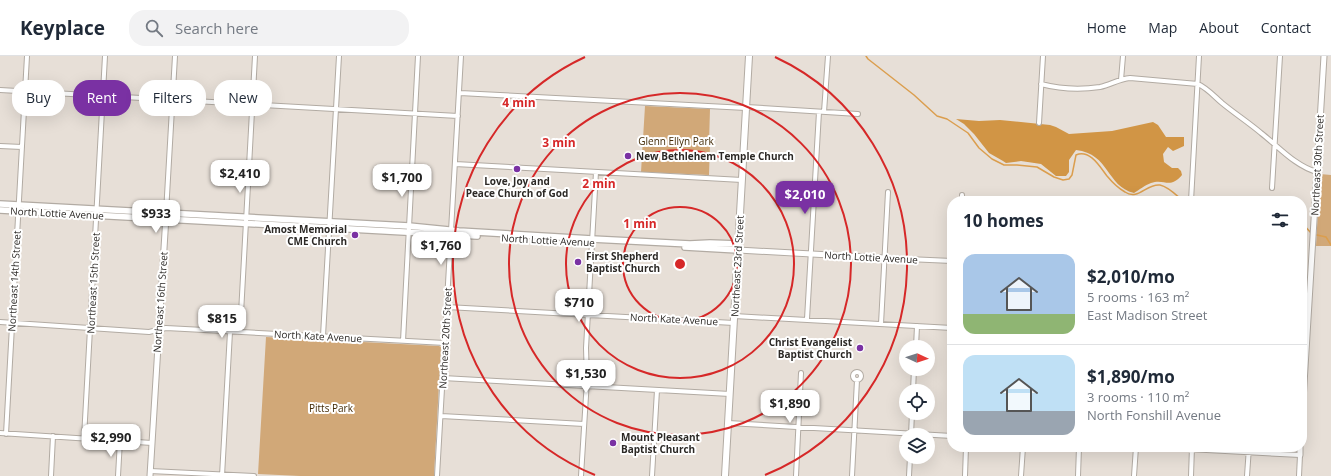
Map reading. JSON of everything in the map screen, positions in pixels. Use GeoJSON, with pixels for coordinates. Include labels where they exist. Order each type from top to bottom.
{"type":"FeatureCollection","features":[{"type":"Feature","properties":{"kind":"main road","name":"Northeast 23rd Street"},"geometry":{"type":"LineString","coordinates":[[725,476],[749,56]]}},
{"type":"Feature","properties":{"kind":"main road","name":"North Lottie Avenue"},"geometry":{"type":"LineString","coordinates":[[0,204],[18,208]]}},
{"type":"Feature","properties":{"kind":"main road","name":"North Lottie Avenue"},"geometry":{"type":"LineString","coordinates":[[0,210],[18,208],[408,229],[592,241],[690,244],[710,243],[738,247]]}},
{"type":"Feature","properties":{"kind":"street","name":"Northeast 14th Street"},"geometry":{"type":"LineString","coordinates":[[26,80],[27,56]]}},
{"type":"Feature","properties":{"kind":"street","name":"Northeast 15th Street"},"geometry":{"type":"LineString","coordinates":[[104,80],[105,56]]}},
{"type":"Feature","properties":{"kind":"street","name":"Northeast 16th Street"},"geometry":{"type":"LineString","coordinates":[[174,80],[175,56]]}},
{"type":"Feature","properties":{"kind":"street"},"geometry":{"type":"LineString","coordinates":[[254,80],[255,56]]}},
{"type":"Feature","properties":{"kind":"street"},"geometry":{"type":"LineString","coordinates":[[323,336],[339,56]]}},
{"type":"Feature","properties":{"kind":"street"},"geometry":{"type":"LineString","coordinates":[[402,341],[418,56]]}},
{"type":"Feature","properties":{"kind":"street","name":"Northeast 20th Street"},"geometry":{"type":"LineString","coordinates":[[437,476],[462,56]]}},
{"type":"Feature","properties":{"kind":"street"},"geometry":{"type":"LineString","coordinates":[[824,112],[828,56]]}},
{"type":"Feature","properties":{"kind":"street"},"geometry":{"type":"LineString","coordinates":[[1039,123],[1043,56]]}},
{"type":"Feature","properties":{"kind":"street"},"geometry":{"type":"LineString","coordinates":[[1121,80],[1122,56]]}},
{"type":"Feature","properties":{"kind":"street"},"geometry":{"type":"LineString","coordinates":[[1191,196],[1199,56]]}},
{"type":"Feature","properties":{"kind":"street"},"geometry":{"type":"LineString","coordinates":[[1272,188],[1280,56]]}},
{"type":"Feature","properties":{"kind":"street","name":"Northeast 30th Street"},"geometry":{"type":"LineString","coordinates":[[1307,333],[1324,56]]}},
{"type":"Feature","properties":{"kind":"street"},"geometry":{"type":"LineString","coordinates":[[1041,84],[1064,88],[1100,87],[1130,78],[1198,84],[1204,86],[1223,104],[1275,145],[1303,165],[1316,172]]}},
{"type":"Feature","properties":{"kind":"street"},"geometry":{"type":"LineString","coordinates":[[0,90],[12,90]]}},
{"type":"Feature","properties":{"kind":"street"},"geometry":{"type":"LineString","coordinates":[[460,93],[858,114]]}},
{"type":"Feature","properties":{"kind":"street"},"geometry":{"type":"LineString","coordinates":[[272,105],[458,116]]}},
{"type":"Feature","properties":{"kind":"street"},"geometry":{"type":"LineString","coordinates":[[808,319],[819,112]]}},
{"type":"Feature","properties":{"kind":"street","name":"Northeast 14th Street"},"geometry":{"type":"LineString","coordinates":[[6,434],[24,116]]}},
{"type":"Feature","properties":{"kind":"street","name":"Northeast 15th Street"},"geometry":{"type":"LineString","coordinates":[[84,438],[102,116]]}},
{"type":"Feature","properties":{"kind":"street","name":"Northeast 16th Street"},"geometry":{"type":"LineString","coordinates":[[150,474],[172,116]]}},
{"type":"Feature","properties":{"kind":"street"},"geometry":{"type":"LineString","coordinates":[[240,332],[251,116]]}},
{"type":"Feature","properties":{"kind":"street"},"geometry":{"type":"LineString","coordinates":[[0,146],[22,147]]}},
{"type":"Feature","properties":{"kind":"street"},"geometry":{"type":"LineString","coordinates":[[455,164],[742,180]]}},
{"type":"Feature","properties":{"kind":"street"},"geometry":{"type":"LineString","coordinates":[[581,476],[596,172]]}},
{"type":"Feature","properties":{"kind":"street"},"geometry":{"type":"LineString","coordinates":[[881,324],[888,192]]}},
{"type":"Feature","properties":{"kind":"street","name":"North Lottie Avenue"},"geometry":{"type":"LineString","coordinates":[[738,247],[947,262]]}},
{"type":"Feature","properties":{"kind":"street","name":"North Kate Avenue"},"geometry":{"type":"LineString","coordinates":[[447,307],[588,315],[734,319],[808,319],[947,328]]}},
{"type":"Feature","properties":{"kind":"street","name":"North Kate Avenue"},"geometry":{"type":"LineString","coordinates":[[0,322],[149,332],[166,328],[445,343]]}},
{"type":"Feature","properties":{"kind":"street"},"geometry":{"type":"LineString","coordinates":[[916,340],[917,326]]}},
{"type":"Feature","properties":{"kind":"street"},"geometry":{"type":"LineString","coordinates":[[222,475],[230,332]]}},
{"type":"Feature","properties":{"kind":"street"},"geometry":{"type":"LineString","coordinates":[[796,476],[801,373]]}},
{"type":"Feature","properties":{"kind":"street"},"geometry":{"type":"LineString","coordinates":[[443,378],[730,394]]}},
{"type":"Feature","properties":{"kind":"street"},"geometry":{"type":"LineString","coordinates":[[852,476],[857,380]]}},
{"type":"Feature","properties":{"kind":"street"},"geometry":{"type":"LineString","coordinates":[[652,476],[657,390]]}},
{"type":"Feature","properties":{"kind":"street"},"geometry":{"type":"LineString","coordinates":[[441,416],[584,424]]}},
{"type":"Feature","properties":{"kind":"street"},"geometry":{"type":"LineString","coordinates":[[728,423],[899,433]]}},
{"type":"Feature","properties":{"kind":"street"},"geometry":{"type":"LineString","coordinates":[[0,433],[152,443]]}},
{"type":"Feature","properties":{"kind":"street"},"geometry":{"type":"LineString","coordinates":[[935,435],[947,436]]}},
{"type":"Feature","properties":{"kind":"street"},"geometry":{"type":"LineString","coordinates":[[51,476],[53,436]]}},
{"type":"Feature","properties":{"kind":"street"},"geometry":{"type":"LineString","coordinates":[[118,476],[120,440]]}},
{"type":"Feature","properties":{"kind":"street"},"geometry":{"type":"LineString","coordinates":[[965,476],[966,452]]}},
{"type":"Feature","properties":{"kind":"street"},"geometry":{"type":"LineString","coordinates":[[1021,476],[1023,452]]}},
{"type":"Feature","properties":{"kind":"street"},"geometry":{"type":"LineString","coordinates":[[1078,476],[1080,452]]}},
{"type":"Feature","properties":{"kind":"street"},"geometry":{"type":"LineString","coordinates":[[1134,476],[1136,452]]}},
{"type":"Feature","properties":{"kind":"street"},"geometry":{"type":"LineString","coordinates":[[1191,476],[1192,452]]}},
{"type":"Feature","properties":{"kind":"street"},"geometry":{"type":"LineString","coordinates":[[1237,452],[1300,455],[1299,476]]}},
{"type":"Feature","properties":{"kind":"street"},"geometry":{"type":"LineString","coordinates":[[1247,476],[1248,453]]}},
{"type":"Feature","properties":{"kind":"street"},"geometry":{"type":"LineString","coordinates":[[908,476],[909,464]]}},
{"type":"Feature","properties":{"kind":"street"},"geometry":{"type":"LineString","coordinates":[[150,474],[254,476]]}},
{"type":"Feature","properties":{"kind":"green space","name":"Glenn Ellyn Park"},"geometry":{"type":"Polygon","coordinates":[[[645,106],[710,109],[709,175],[641,172],[645,106]]]}},
{"type":"Feature","properties":{"kind":"green space"},"geometry":{"type":"Polygon","coordinates":[[[1320,174],[1331,175],[1331,246],[1316,246],[1320,174]]]}},
{"type":"Feature","properties":{"kind":"green space","name":"Pitts Park"},"geometry":{"type":"Polygon","coordinates":[[[266,337],[441,347],[434,476],[300,476],[258,474],[266,337]]]}},
{"type":"Feature","properties":{"kind":"shaded area"},"geometry":{"type":"Polygon","coordinates":[[[956,119],[979,121],[1000,120],[1050,125],[1069,134],[1112,131],[1153,122],[1158,125],[1166,137],[1184,137],[1184,146],[1173,151],[1168,147],[1163,154],[1164,162],[1172,168],[1178,168],[1182,175],[1174,182],[1151,183],[1134,193],[1118,184],[1095,157],[1076,150],[1069,160],[1069,172],[1066,176],[1056,176],[1041,164],[1021,161],[1006,163],[989,153],[974,134],[964,124],[956,119]]]}},
{"type":"Feature","properties":{"kind":"waterway"},"geometry":{"type":"LineString","coordinates":[[866,56],[937,116],[947,119],[968,133],[979,148],[992,159],[1004,165],[1037,167],[1054,177],[1063,180],[1069,179],[1072,175],[1076,155],[1086,154],[1098,164],[1118,187],[1125,192],[1134,194],[1155,185],[1160,185],[1169,189],[1177,196]]}},
{"type":"Feature","properties":{"kind":"waterway"},"geometry":{"type":"LineString","coordinates":[[1307,229],[1311,233]]}},
{"type":"Feature","properties":{"kind":"waterway"},"geometry":{"type":"LineString","coordinates":[[1317,235],[1326,237],[1331,245]]}},
{"type":"Feature","properties":{"kind":"place","name":"New Bethlehem Temple Church"},"geometry":{"type":"Point","coordinates":[628,156]}},
{"type":"Feature","properties":{"kind":"place","name":"Love, Joy and Peace Church of God"},"geometry":{"type":"Point","coordinates":[517,169]}},
{"type":"Feature","properties":{"kind":"place","name":"Amost Memorial CME Church"},"geometry":{"type":"Point","coordinates":[355,235]}},
{"type":"Feature","properties":{"kind":"place","name":"First Shepherd Baptist Church"},"geometry":{"type":"Point","coordinates":[578,262]}},
{"type":"Feature","properties":{"kind":"place","name":"Christ Evangelist Baptist Church"},"geometry":{"type":"Point","coordinates":[860,348]}},
{"type":"Feature","properties":{"kind":"place","name":"Mount Pleasant Baptist Church"},"geometry":{"type":"Point","coordinates":[613,443]}}]}
